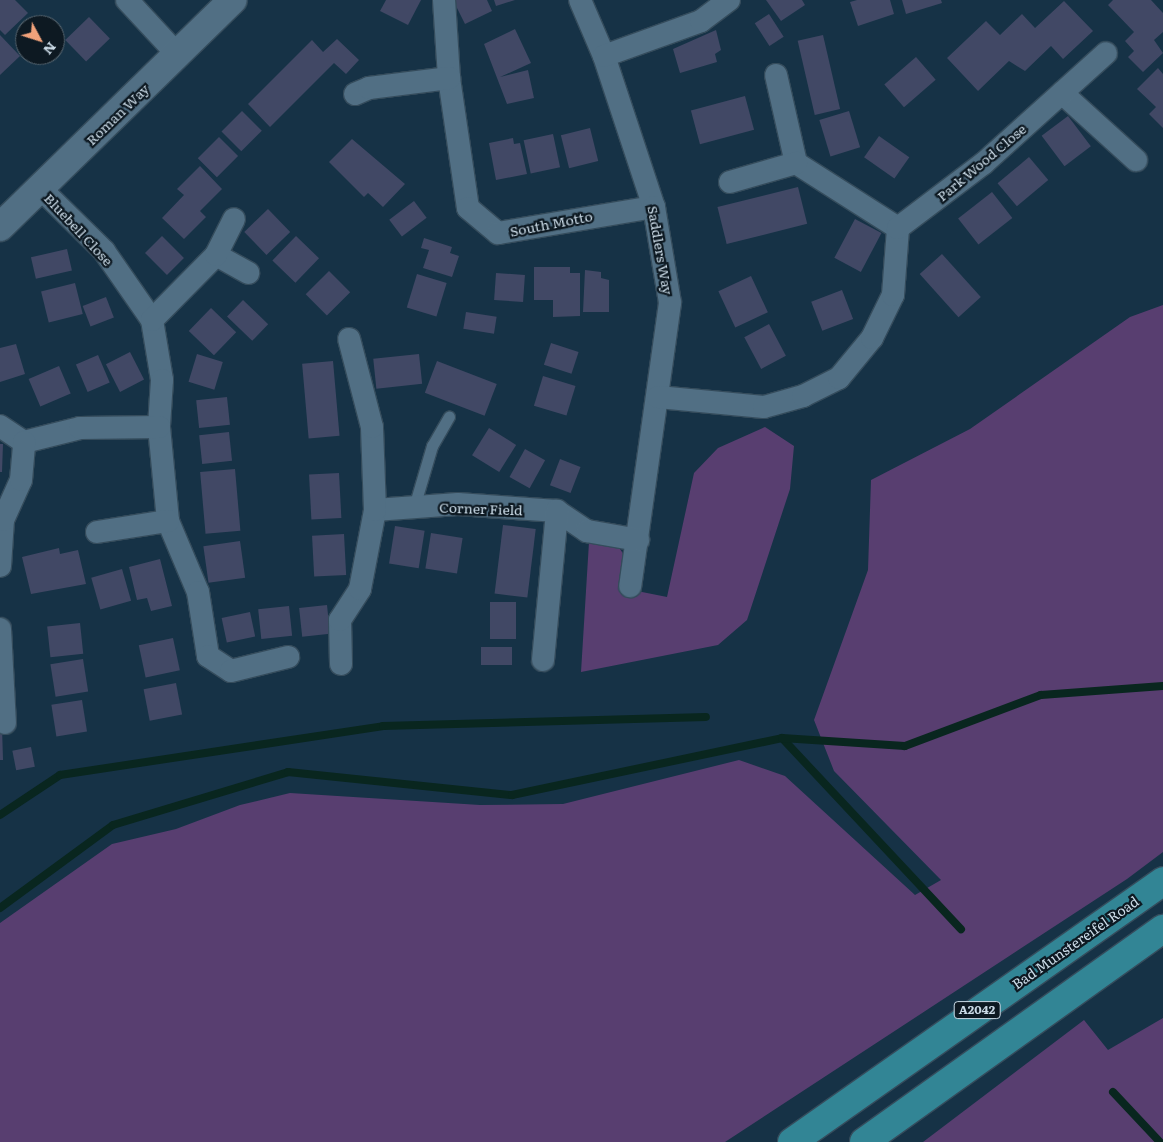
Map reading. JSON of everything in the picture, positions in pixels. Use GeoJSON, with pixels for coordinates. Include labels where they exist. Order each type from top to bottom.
{"type":"FeatureCollection","features":[{"type":"Feature","properties":{"kind":"main road","name":"Bad Munstereifel Road"},"geometry":{"type":"LineString","coordinates":[[792,1142],[1163,881]]}},
{"type":"Feature","properties":{"kind":"main road","name":"A2042"},"geometry":{"type":"LineString","coordinates":[[864,1142],[1163,930]]}},
{"type":"Feature","properties":{"kind":"street"},"geometry":{"type":"LineString","coordinates":[[127,0],[177,54]]}},
{"type":"Feature","properties":{"kind":"street","name":"Roman Way"},"geometry":{"type":"LineString","coordinates":[[0,228],[233,0]]}},
{"type":"Feature","properties":{"kind":"street","name":"South Motto"},"geometry":{"type":"LineString","coordinates":[[444,0],[449,78],[468,208],[498,234],[654,207]]}},
{"type":"Feature","properties":{"kind":"street","name":"Saddlers Way"},"geometry":{"type":"LineString","coordinates":[[580,0],[604,56],[654,207],[670,303],[630,586]]}},
{"type":"Feature","properties":{"kind":"street"},"geometry":{"type":"LineString","coordinates":[[604,56],[700,21],[729,0]]}},
{"type":"Feature","properties":{"kind":"street","name":"Park Wood Close"},"geometry":{"type":"LineString","coordinates":[[898,228],[984,163],[1106,53]]}},
{"type":"Feature","properties":{"kind":"street"},"geometry":{"type":"LineString","coordinates":[[658,397],[764,407],[803,396],[839,378],[872,338],[892,295],[898,228],[796,163],[776,75]]}},
{"type":"Feature","properties":{"kind":"street"},"geometry":{"type":"LineString","coordinates":[[355,94],[369,88],[449,78]]}},
{"type":"Feature","properties":{"kind":"street"},"geometry":{"type":"LineString","coordinates":[[1062,93],[1136,160]]}},
{"type":"Feature","properties":{"kind":"street"},"geometry":{"type":"LineString","coordinates":[[730,182],[796,163]]}},
{"type":"Feature","properties":{"kind":"street","name":"Bluebell Close"},"geometry":{"type":"LineString","coordinates":[[40,188],[104,252],[152,320],[162,380],[159,427],[168,521],[198,592],[208,656],[231,671],[288,658]]}},
{"type":"Feature","properties":{"kind":"street"},"geometry":{"type":"LineString","coordinates":[[152,320],[216,256],[234,219]]}},
{"type":"Feature","properties":{"kind":"street"},"geometry":{"type":"LineString","coordinates":[[216,256],[248,273]]}},
{"type":"Feature","properties":{"kind":"street"},"geometry":{"type":"LineString","coordinates":[[341,664],[340,620],[360,589],[375,510],[372,427],[349,339]]}},
{"type":"Feature","properties":{"kind":"street"},"geometry":{"type":"LineString","coordinates":[[0,426],[24,442],[80,428],[159,427]]}},
{"type":"Feature","properties":{"kind":"street"},"geometry":{"type":"LineString","coordinates":[[0,566],[3,520],[21,480],[24,442]]}},
{"type":"Feature","properties":{"kind":"street","name":"Corner Field"},"geometry":{"type":"LineString","coordinates":[[375,510],[458,504],[557,511],[587,531],[638,540]]}},
{"type":"Feature","properties":{"kind":"street"},"geometry":{"type":"LineString","coordinates":[[543,660],[557,511]]}},
{"type":"Feature","properties":{"kind":"street"},"geometry":{"type":"LineString","coordinates":[[97,532],[168,521]]}},
{"type":"Feature","properties":{"kind":"street"},"geometry":{"type":"LineString","coordinates":[[0,629],[1,688],[5,723]]}},
{"type":"Feature","properties":{"kind":"lane"},"geometry":{"type":"LineString","coordinates":[[414,507],[432,446],[449,417]]}},
{"type":"Feature","properties":{"kind":"shaded area"},"geometry":{"type":"Polygon","coordinates":[[[1163,305],[1163,852],[1127,879],[725,1142],[0,1142],[0,923],[112,844],[176,829],[240,805],[290,793],[480,805],[563,804],[739,760],[785,776],[915,895],[941,880],[834,771],[814,720],[868,570],[871,480],[970,429],[1130,317],[1163,305]]]}},
{"type":"Feature","properties":{"kind":"shaded area"},"geometry":{"type":"Polygon","coordinates":[[[765,427],[794,446],[790,489],[747,620],[718,645],[581,672],[589,542],[618,546],[626,558],[627,589],[667,597],[694,473],[718,448],[765,427]]]}},
{"type":"Feature","properties":{"kind":"shaded area"},"geometry":{"type":"Polygon","coordinates":[[[1163,1018],[1163,1142],[923,1142],[1084,1020],[1108,1050],[1163,1018]]]}},
{"type":"Feature","properties":{"kind":"building"},"geometry":{"type":"Polygon","coordinates":[[[0,0],[15,0],[28,13],[26,15],[15,15],[15,25],[5,35],[0,30],[0,0]]]}},
{"type":"Feature","properties":{"kind":"building"},"geometry":{"type":"Polygon","coordinates":[[[386,0],[421,0],[408,25],[380,11],[386,0]]]}},
{"type":"Feature","properties":{"kind":"building"},"geometry":{"type":"Polygon","coordinates":[[[453,0],[487,0],[492,11],[465,24],[453,0]]]}},
{"type":"Feature","properties":{"kind":"building"},"geometry":{"type":"Polygon","coordinates":[[[494,0],[515,0],[496,6],[494,0]]]}},
{"type":"Feature","properties":{"kind":"building"},"geometry":{"type":"Polygon","coordinates":[[[766,0],[802,0],[805,5],[781,21],[766,0]]]}},
{"type":"Feature","properties":{"kind":"building"},"geometry":{"type":"Polygon","coordinates":[[[857,0],[890,0],[894,14],[858,26],[850,2],[857,0]]]}},
{"type":"Feature","properties":{"kind":"building"},"geometry":{"type":"Polygon","coordinates":[[[902,0],[941,0],[942,3],[906,14],[902,0]]]}},
{"type":"Feature","properties":{"kind":"building"},"geometry":{"type":"Polygon","coordinates":[[[1113,0],[1151,0],[1163,13],[1163,32],[1154,40],[1163,53],[1143,72],[1128,57],[1134,51],[1125,41],[1134,32],[1108,5],[1113,0]]]}},
{"type":"Feature","properties":{"kind":"building"},"geometry":{"type":"Polygon","coordinates":[[[1064,1],[1093,31],[1063,59],[1051,46],[1025,71],[1009,61],[978,91],[947,58],[986,21],[1000,35],[1022,14],[1035,28],[1064,1]]]}},
{"type":"Feature","properties":{"kind":"building"},"geometry":{"type":"Polygon","coordinates":[[[769,14],[784,37],[769,46],[755,23],[769,14]]]}},
{"type":"Feature","properties":{"kind":"building"},"geometry":{"type":"Polygon","coordinates":[[[89,17],[110,39],[86,62],[65,40],[89,17]]]}},
{"type":"Feature","properties":{"kind":"building"},"geometry":{"type":"Polygon","coordinates":[[[515,29],[531,63],[500,77],[528,70],[534,98],[507,104],[484,44],[515,29]]]}},
{"type":"Feature","properties":{"kind":"building"},"geometry":{"type":"Polygon","coordinates":[[[716,30],[721,50],[715,54],[717,62],[680,73],[673,49],[716,30]]]}},
{"type":"Feature","properties":{"kind":"building"},"geometry":{"type":"Polygon","coordinates":[[[0,35],[15,51],[15,61],[0,75],[0,35]]]}},
{"type":"Feature","properties":{"kind":"building"},"geometry":{"type":"Polygon","coordinates":[[[823,35],[840,109],[815,115],[798,41],[823,35]]]}},
{"type":"Feature","properties":{"kind":"building"},"geometry":{"type":"Polygon","coordinates":[[[337,39],[359,60],[346,74],[334,63],[270,127],[248,104],[312,40],[323,52],[337,39]]]}},
{"type":"Feature","properties":{"kind":"building"},"geometry":{"type":"Polygon","coordinates":[[[916,57],[936,80],[904,107],[884,85],[916,57]]]}},
{"type":"Feature","properties":{"kind":"building"},"geometry":{"type":"Polygon","coordinates":[[[1158,68],[1163,74],[1163,128],[1149,114],[1156,107],[1137,89],[1158,68]]]}},
{"type":"Feature","properties":{"kind":"building"},"geometry":{"type":"Polygon","coordinates":[[[745,96],[754,130],[700,144],[691,110],[745,96]]]}},
{"type":"Feature","properties":{"kind":"building"},"geometry":{"type":"Polygon","coordinates":[[[242,111],[262,131],[241,151],[221,132],[242,111]]]}},
{"type":"Feature","properties":{"kind":"building"},"geometry":{"type":"Polygon","coordinates":[[[849,111],[860,147],[830,156],[819,120],[849,111]]]}},
{"type":"Feature","properties":{"kind":"building"},"geometry":{"type":"Polygon","coordinates":[[[1068,116],[1091,146],[1065,166],[1042,136],[1068,116]]]}},
{"type":"Feature","properties":{"kind":"building"},"geometry":{"type":"Polygon","coordinates":[[[590,128],[598,161],[569,168],[561,135],[590,128]]]}},
{"type":"Feature","properties":{"kind":"building"},"geometry":{"type":"Polygon","coordinates":[[[553,134],[560,167],[531,173],[524,140],[553,134]]]}},
{"type":"Feature","properties":{"kind":"building"},"geometry":{"type":"Polygon","coordinates":[[[879,136],[909,157],[894,179],[864,157],[879,136]]]}},
{"type":"Feature","properties":{"kind":"building"},"geometry":{"type":"Polygon","coordinates":[[[219,137],[238,156],[217,177],[198,158],[219,137]]]}},
{"type":"Feature","properties":{"kind":"building"},"geometry":{"type":"Polygon","coordinates":[[[513,138],[514,144],[520,143],[527,174],[496,180],[489,143],[513,138]]]}},
{"type":"Feature","properties":{"kind":"building"},"geometry":{"type":"Polygon","coordinates":[[[352,139],[405,184],[383,207],[368,193],[364,197],[329,162],[352,139]]]}},
{"type":"Feature","properties":{"kind":"building"},"geometry":{"type":"Polygon","coordinates":[[[1029,157],[1048,180],[1017,206],[998,183],[1029,157]]]}},
{"type":"Feature","properties":{"kind":"building"},"geometry":{"type":"Polygon","coordinates":[[[200,166],[222,189],[200,211],[206,217],[184,239],[162,218],[184,195],[177,189],[200,166]]]}},
{"type":"Feature","properties":{"kind":"building"},"geometry":{"type":"Polygon","coordinates":[[[798,187],[807,224],[727,244],[717,207],[798,187]]]}},
{"type":"Feature","properties":{"kind":"building"},"geometry":{"type":"Polygon","coordinates":[[[992,192],[1012,218],[978,244],[958,218],[992,192]]]}},
{"type":"Feature","properties":{"kind":"building"},"geometry":{"type":"Polygon","coordinates":[[[414,201],[427,218],[402,236],[389,220],[414,201]]]}},
{"type":"Feature","properties":{"kind":"building"},"geometry":{"type":"Polygon","coordinates":[[[268,209],[290,232],[266,255],[244,232],[268,209]]]}},
{"type":"Feature","properties":{"kind":"building"},"geometry":{"type":"Polygon","coordinates":[[[855,219],[881,233],[861,272],[834,258],[855,219]]]}},
{"type":"Feature","properties":{"kind":"building"},"geometry":{"type":"Polygon","coordinates":[[[162,236],[184,258],[167,275],[145,253],[162,236]]]}},
{"type":"Feature","properties":{"kind":"building"},"geometry":{"type":"Polygon","coordinates":[[[296,236],[319,258],[295,283],[272,260],[296,236]]]}},
{"type":"Feature","properties":{"kind":"building"},"geometry":{"type":"Polygon","coordinates":[[[424,238],[452,247],[450,253],[459,256],[452,277],[423,268],[429,250],[421,248],[424,238]]]}},
{"type":"Feature","properties":{"kind":"building"},"geometry":{"type":"Polygon","coordinates":[[[67,249],[72,270],[36,279],[31,257],[67,249]]]}},
{"type":"Feature","properties":{"kind":"building"},"geometry":{"type":"Polygon","coordinates":[[[942,254],[981,297],[959,317],[920,274],[942,254]]]}},
{"type":"Feature","properties":{"kind":"building"},"geometry":{"type":"Polygon","coordinates":[[[534,267],[570,267],[570,273],[580,273],[580,316],[553,317],[553,300],[534,300],[534,267]]]}},
{"type":"Feature","properties":{"kind":"building"},"geometry":{"type":"Polygon","coordinates":[[[585,270],[601,272],[601,278],[609,280],[609,312],[583,312],[585,270]]]}},
{"type":"Feature","properties":{"kind":"building"},"geometry":{"type":"Polygon","coordinates":[[[329,271],[350,292],[327,316],[306,294],[329,271]]]}},
{"type":"Feature","properties":{"kind":"building"},"geometry":{"type":"Polygon","coordinates":[[[496,273],[525,275],[523,302],[494,300],[496,273]]]}},
{"type":"Feature","properties":{"kind":"building"},"geometry":{"type":"Polygon","coordinates":[[[417,274],[447,283],[436,317],[407,307],[417,274]]]}},
{"type":"Feature","properties":{"kind":"building"},"geometry":{"type":"Polygon","coordinates":[[[751,276],[768,312],[735,327],[718,291],[751,276]]]}},
{"type":"Feature","properties":{"kind":"building"},"geometry":{"type":"Polygon","coordinates":[[[75,283],[83,314],[49,323],[41,291],[75,283]]]}},
{"type":"Feature","properties":{"kind":"building"},"geometry":{"type":"Polygon","coordinates":[[[842,290],[853,319],[822,331],[811,302],[842,290]]]}},
{"type":"Feature","properties":{"kind":"building"},"geometry":{"type":"Polygon","coordinates":[[[106,297],[114,318],[91,326],[83,306],[106,297]]]}},
{"type":"Feature","properties":{"kind":"building"},"geometry":{"type":"Polygon","coordinates":[[[243,300],[268,324],[252,341],[227,317],[243,300]]]}},
{"type":"Feature","properties":{"kind":"building"},"geometry":{"type":"Polygon","coordinates":[[[211,308],[236,332],[214,355],[189,331],[211,308]]]}},
{"type":"Feature","properties":{"kind":"building"},"geometry":{"type":"Polygon","coordinates":[[[466,312],[497,317],[494,334],[463,329],[466,312]]]}},
{"type":"Feature","properties":{"kind":"building"},"geometry":{"type":"Polygon","coordinates":[[[769,324],[786,356],[761,369],[744,337],[769,324]]]}},
{"type":"Feature","properties":{"kind":"building"},"geometry":{"type":"Polygon","coordinates":[[[551,343],[579,352],[571,374],[544,365],[551,343]]]}},
{"type":"Feature","properties":{"kind":"building"},"geometry":{"type":"Polygon","coordinates":[[[16,344],[25,374],[0,382],[0,348],[16,344]]]}},
{"type":"Feature","properties":{"kind":"building"},"geometry":{"type":"Polygon","coordinates":[[[130,352],[144,380],[120,392],[106,364],[130,352]]]}},
{"type":"Feature","properties":{"kind":"building"},"geometry":{"type":"Polygon","coordinates":[[[197,354],[223,362],[214,390],[189,382],[197,354]]]}},
{"type":"Feature","properties":{"kind":"building"},"geometry":{"type":"Polygon","coordinates":[[[419,354],[422,384],[376,389],[373,359],[419,354]]]}},
{"type":"Feature","properties":{"kind":"building"},"geometry":{"type":"Polygon","coordinates":[[[98,355],[110,383],[88,392],[76,364],[98,355]]]}},
{"type":"Feature","properties":{"kind":"building"},"geometry":{"type":"Polygon","coordinates":[[[333,361],[340,436],[309,438],[302,364],[333,361]]]}},
{"type":"Feature","properties":{"kind":"building"},"geometry":{"type":"Polygon","coordinates":[[[437,361],[497,384],[485,416],[425,393],[437,361]]]}},
{"type":"Feature","properties":{"kind":"building"},"geometry":{"type":"Polygon","coordinates":[[[59,366],[71,394],[40,407],[29,379],[59,366]]]}},
{"type":"Feature","properties":{"kind":"building"},"geometry":{"type":"Polygon","coordinates":[[[543,376],[576,386],[566,416],[534,406],[543,376]]]}},
{"type":"Feature","properties":{"kind":"building"},"geometry":{"type":"Polygon","coordinates":[[[227,397],[230,425],[199,428],[196,400],[227,397]]]}},
{"type":"Feature","properties":{"kind":"building"},"geometry":{"type":"Polygon","coordinates":[[[489,428],[516,445],[499,472],[472,455],[489,428]]]}},
{"type":"Feature","properties":{"kind":"building"},"geometry":{"type":"Polygon","coordinates":[[[229,432],[232,461],[202,464],[199,435],[229,432]]]}},
{"type":"Feature","properties":{"kind":"building"},"geometry":{"type":"Polygon","coordinates":[[[0,444],[3,444],[2,472],[0,472],[0,444]]]}},
{"type":"Feature","properties":{"kind":"building"},"geometry":{"type":"Polygon","coordinates":[[[525,449],[545,460],[530,488],[509,477],[525,449]]]}},
{"type":"Feature","properties":{"kind":"building"},"geometry":{"type":"Polygon","coordinates":[[[560,459],[581,467],[571,493],[550,485],[560,459]]]}},
{"type":"Feature","properties":{"kind":"building"},"geometry":{"type":"Polygon","coordinates":[[[235,469],[240,531],[206,534],[200,472],[235,469]]]}},
{"type":"Feature","properties":{"kind":"building"},"geometry":{"type":"Polygon","coordinates":[[[339,473],[341,518],[311,520],[309,475],[339,473]]]}},
{"type":"Feature","properties":{"kind":"building"},"geometry":{"type":"Polygon","coordinates":[[[503,525],[536,529],[527,598],[495,593],[503,525]]]}},
{"type":"Feature","properties":{"kind":"building"},"geometry":{"type":"Polygon","coordinates":[[[395,526],[425,531],[419,568],[389,564],[395,526]]]}},
{"type":"Feature","properties":{"kind":"building"},"geometry":{"type":"Polygon","coordinates":[[[431,533],[463,538],[457,574],[425,569],[431,533]]]}},
{"type":"Feature","properties":{"kind":"building"},"geometry":{"type":"Polygon","coordinates":[[[344,534],[346,575],[314,577],[312,536],[344,534]]]}},
{"type":"Feature","properties":{"kind":"building"},"geometry":{"type":"Polygon","coordinates":[[[240,541],[245,578],[209,583],[203,546],[240,541]]]}},
{"type":"Feature","properties":{"kind":"building"},"geometry":{"type":"Polygon","coordinates":[[[59,548],[60,554],[78,550],[86,584],[31,594],[22,557],[59,548]]]}},
{"type":"Feature","properties":{"kind":"building"},"geometry":{"type":"Polygon","coordinates":[[[160,559],[172,606],[151,611],[147,598],[137,600],[129,567],[160,559]]]}},
{"type":"Feature","properties":{"kind":"building"},"geometry":{"type":"Polygon","coordinates":[[[122,569],[131,601],[100,610],[91,578],[122,569]]]}},
{"type":"Feature","properties":{"kind":"building"},"geometry":{"type":"Polygon","coordinates":[[[490,602],[516,602],[516,639],[490,639],[490,602]]]}},
{"type":"Feature","properties":{"kind":"building"},"geometry":{"type":"Polygon","coordinates":[[[327,605],[330,634],[302,637],[299,608],[327,605]]]}},
{"type":"Feature","properties":{"kind":"building"},"geometry":{"type":"Polygon","coordinates":[[[289,606],[292,636],[261,639],[258,609],[289,606]]]}},
{"type":"Feature","properties":{"kind":"building"},"geometry":{"type":"Polygon","coordinates":[[[250,612],[255,636],[227,642],[222,618],[250,612]]]}},
{"type":"Feature","properties":{"kind":"building"},"geometry":{"type":"Polygon","coordinates":[[[80,623],[83,654],[50,657],[47,626],[80,623]]]}},
{"type":"Feature","properties":{"kind":"building"},"geometry":{"type":"Polygon","coordinates":[[[173,638],[180,670],[146,678],[139,645],[173,638]]]}},
{"type":"Feature","properties":{"kind":"building"},"geometry":{"type":"Polygon","coordinates":[[[481,647],[512,647],[512,665],[481,665],[481,647]]]}},
{"type":"Feature","properties":{"kind":"building"},"geometry":{"type":"Polygon","coordinates":[[[83,659],[88,692],[56,697],[50,664],[83,659]]]}},
{"type":"Feature","properties":{"kind":"building"},"geometry":{"type":"Polygon","coordinates":[[[176,683],[182,714],[150,721],[144,689],[176,683]]]}},
{"type":"Feature","properties":{"kind":"building"},"geometry":{"type":"Polygon","coordinates":[[[82,700],[87,732],[56,736],[51,705],[82,700]]]}},
{"type":"Feature","properties":{"kind":"building"},"geometry":{"type":"Polygon","coordinates":[[[2,728],[3,760],[0,760],[0,729],[2,728]]]}},
{"type":"Feature","properties":{"kind":"building"},"geometry":{"type":"Polygon","coordinates":[[[31,747],[35,767],[16,770],[12,751],[31,747]]]}},
{"type":"Feature","properties":{"kind":"waterway"},"geometry":{"type":"LineString","coordinates":[[0,908],[113,825],[288,772],[512,795],[782,738],[905,746],[1041,695],[1163,686]]}},
{"type":"Feature","properties":{"kind":"waterway"},"geometry":{"type":"LineString","coordinates":[[0,815],[60,775],[383,726],[706,717]]}},
{"type":"Feature","properties":{"kind":"waterway"},"geometry":{"type":"LineString","coordinates":[[782,738],[961,929]]}},
{"type":"Feature","properties":{"kind":"waterway"},"geometry":{"type":"LineString","coordinates":[[1113,1092],[1160,1142]]}}]}
